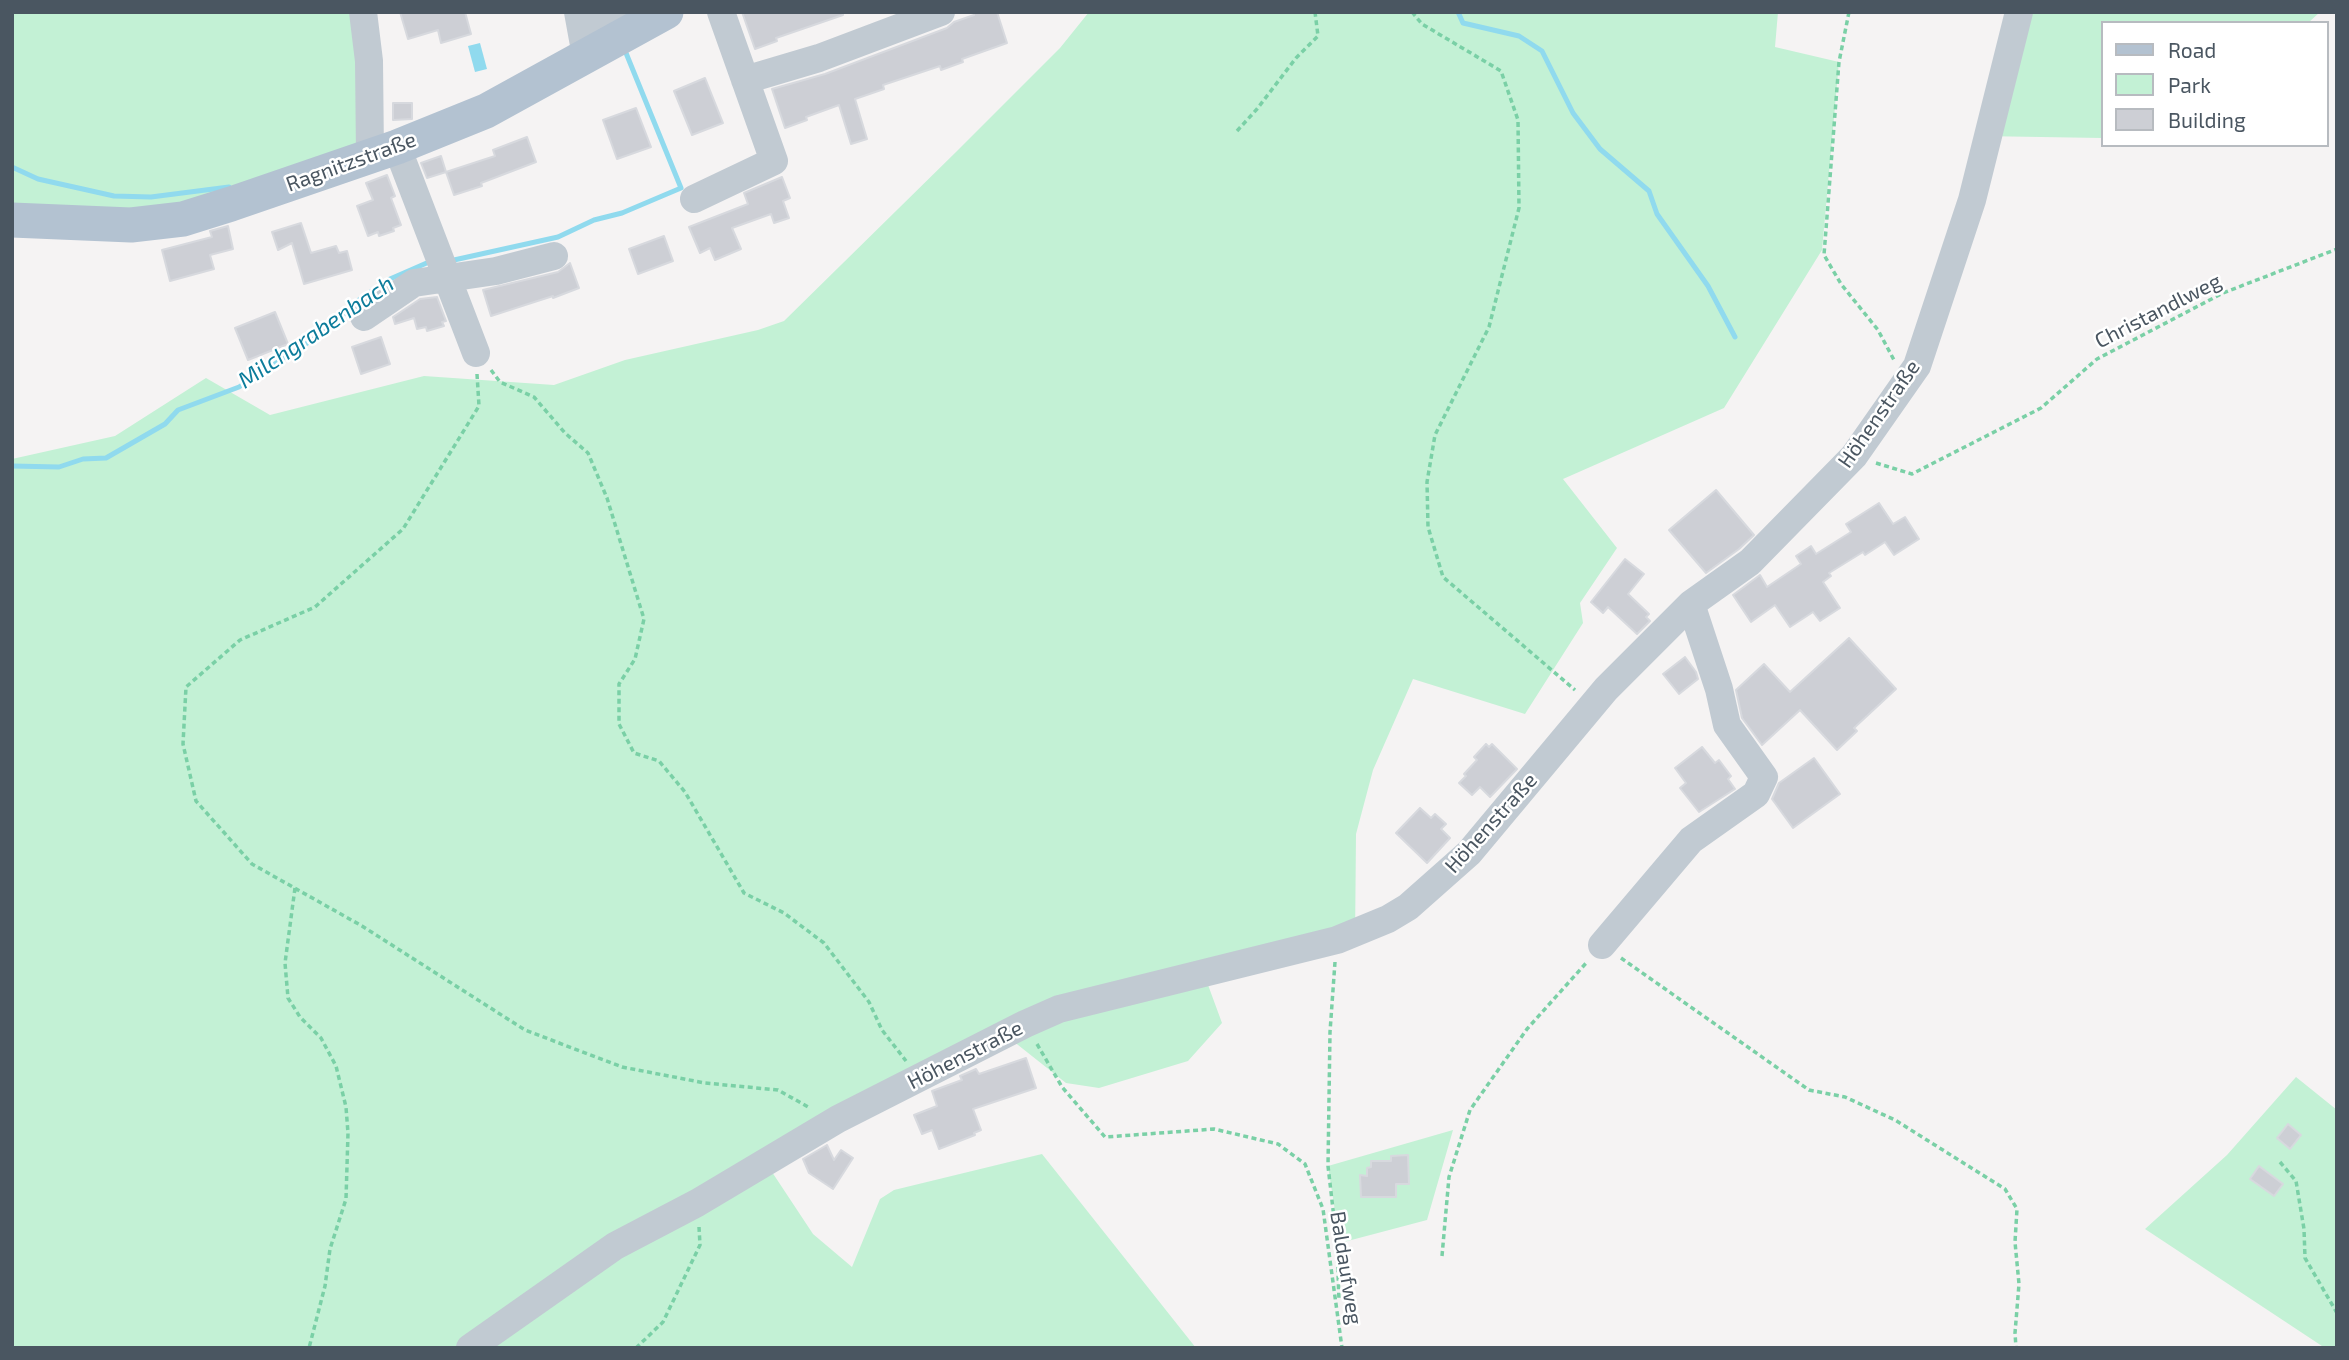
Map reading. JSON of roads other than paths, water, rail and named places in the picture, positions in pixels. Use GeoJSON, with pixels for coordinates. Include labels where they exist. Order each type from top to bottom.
{"type":"FeatureCollection","features":[{"type":"Feature","properties":{"kind":"main road","name":"Ragnitzstraße"},"geometry":{"type":"LineString","coordinates":[[12,220],[131,225],[183,219],[383,151],[486,111],[666,12]]}},
{"type":"Feature","properties":{"kind":"street"},"geometry":{"type":"LineString","coordinates":[[363,12],[383,151],[447,279],[476,353]]}},
{"type":"Feature","properties":{"kind":"street"},"geometry":{"type":"LineString","coordinates":[[578,12],[595,51]]}},
{"type":"Feature","properties":{"kind":"street"},"geometry":{"type":"LineString","coordinates":[[592,12],[595,51]]}},
{"type":"Feature","properties":{"kind":"street"},"geometry":{"type":"LineString","coordinates":[[595,51],[614,12]]}},
{"type":"Feature","properties":{"kind":"street"},"geometry":{"type":"LineString","coordinates":[[694,199],[774,161],[721,12]]}},
{"type":"Feature","properties":{"kind":"street"},"geometry":{"type":"LineString","coordinates":[[745,80],[818,58],[941,12]]}},
{"type":"Feature","properties":{"kind":"street","name":"Höhenstraße"},"geometry":{"type":"LineString","coordinates":[[470,1348],[615,1246],[697,1203],[838,1119],[1026,1024],[1059,1009],[1336,940],[1388,919],[1408,907],[1469,853],[1593,705],[1690,604],[1750,562],[1854,456],[1917,366],[1972,200],[2019,12]]}},
{"type":"Feature","properties":{"kind":"street"},"geometry":{"type":"LineString","coordinates":[[364,317],[414,283],[496,271],[554,256]]}},
{"type":"Feature","properties":{"kind":"street"},"geometry":{"type":"LineString","coordinates":[[1602,945],[1691,840],[1756,794],[1764,777],[1727,725],[1719,689],[1690,604]]}},
{"type":"Feature","properties":{"kind":"water"},"geometry":{"type":"Polygon","coordinates":[[[480,43],[487,69],[475,72],[468,46],[480,43]]]}},
{"type":"Feature","properties":{"kind":"waterway"},"geometry":{"type":"LineString","coordinates":[[1458,12],[1463,23],[1519,36],[1542,51],[1573,113],[1600,149],[1649,191],[1657,214],[1708,286],[1735,337]]}},
{"type":"Feature","properties":{"kind":"waterway","name":"Milchgrabenbach"},"geometry":{"type":"LineString","coordinates":[[454,260],[558,237],[594,220],[622,213],[681,188],[626,53]]}},
{"type":"Feature","properties":{"kind":"waterway"},"geometry":{"type":"LineString","coordinates":[[12,167],[38,179],[114,196],[151,197],[229,187]]}},
{"type":"Feature","properties":{"kind":"waterway","name":"Milchgrabenbach"},"geometry":{"type":"LineString","coordinates":[[12,466],[59,467],[83,459],[106,458],[165,424],[178,410],[239,387],[326,331],[360,299],[390,279],[429,262]]}}]}
